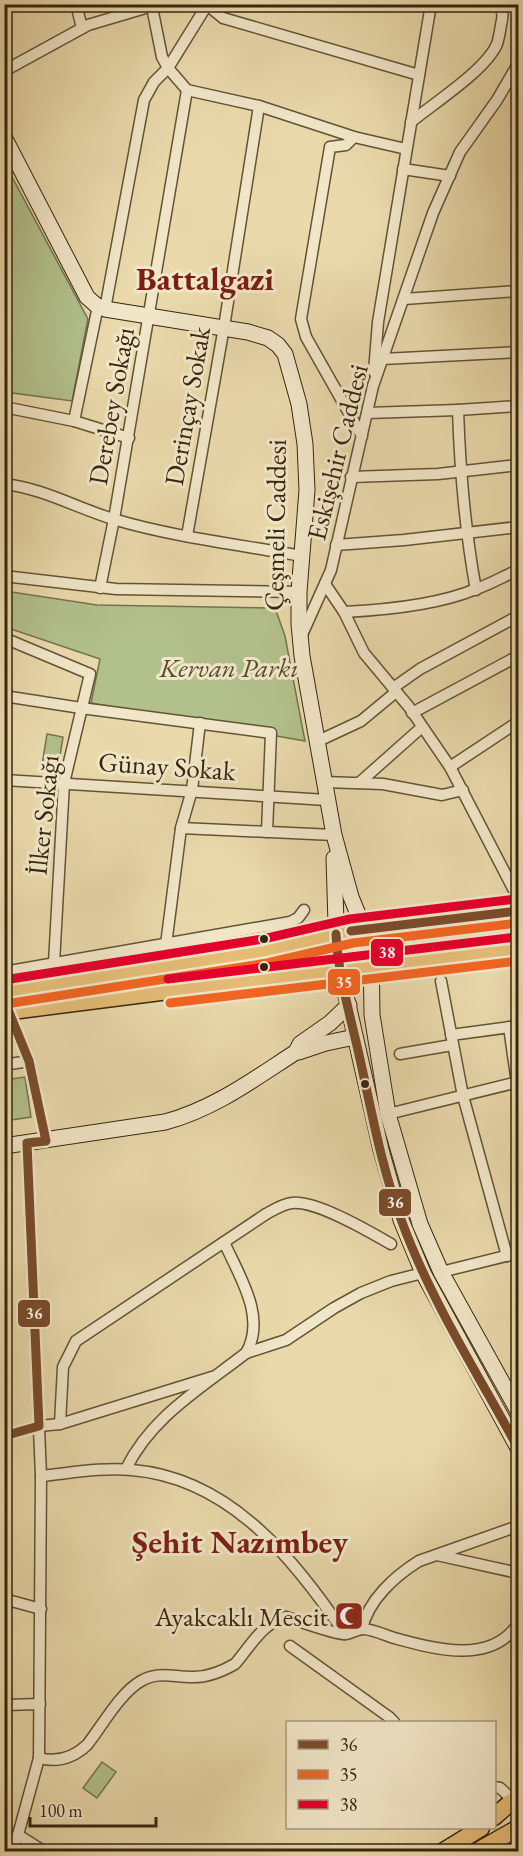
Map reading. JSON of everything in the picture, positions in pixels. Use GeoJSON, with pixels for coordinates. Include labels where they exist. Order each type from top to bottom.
{"type":"FeatureCollection","features":[{"type":"Feature","properties":{"kind":"main road"},"geometry":{"type":"LineString","coordinates":[[4,992],[265,951],[336,934],[519,911]]}},
{"type":"Feature","properties":{"kind":"main road"},"geometry":{"type":"LineString","coordinates":[[7,1012],[519,949]]}},
{"type":"Feature","properties":{"kind":"main road"},"geometry":{"type":"LineString","coordinates":[[476,1851],[518,1828],[507,1821],[508,1806]]}},
{"type":"Feature","properties":{"kind":"main road"},"geometry":{"type":"LineString","coordinates":[[442,1851],[478,1829]]}},
{"type":"Feature","properties":{"kind":"street"},"geometry":{"type":"LineString","coordinates":[[76,4],[82,28]]}},
{"type":"Feature","properties":{"kind":"street"},"geometry":{"type":"LineString","coordinates":[[373,386],[378,322],[430,4]]}},
{"type":"Feature","properties":{"kind":"street"},"geometry":{"type":"LineString","coordinates":[[411,122],[486,59],[497,44],[503,13],[497,4]]}},
{"type":"Feature","properties":{"kind":"street"},"geometry":{"type":"LineString","coordinates":[[74,421],[101,308],[144,100],[154,82],[168,68],[206,5],[223,18],[419,75]]}},
{"type":"Feature","properties":{"kind":"street"},"geometry":{"type":"LineString","coordinates":[[4,71],[82,28],[122,10],[155,6],[162,57],[168,68],[187,90],[259,106],[354,137],[406,149]]}},
{"type":"Feature","properties":{"kind":"street","name":"Eskişehir Caddesi"},"geometry":{"type":"LineString","coordinates":[[300,640],[331,570],[373,386],[434,213],[460,153],[519,64]]}},
{"type":"Feature","properties":{"kind":"street","name":"Derebey Sokağı"},"geometry":{"type":"LineString","coordinates":[[100,588],[129,438],[187,90]]}},
{"type":"Feature","properties":{"kind":"street","name":"Derinçay Sokak"},"geometry":{"type":"LineString","coordinates":[[187,536],[224,327],[259,106]]}},
{"type":"Feature","properties":{"kind":"street"},"geometry":{"type":"LineString","coordinates":[[4,137],[87,297],[101,308]]}},
{"type":"Feature","properties":{"kind":"street"},"geometry":{"type":"LineString","coordinates":[[354,137],[346,145],[330,147],[301,319],[306,337],[362,436]]}},
{"type":"Feature","properties":{"kind":"street"},"geometry":{"type":"LineString","coordinates":[[403,169],[450,176]]}},
{"type":"Feature","properties":{"kind":"street"},"geometry":{"type":"LineString","coordinates":[[404,298],[519,291]]}},
{"type":"Feature","properties":{"kind":"street","name":"Çeşmeli Caddesi"},"geometry":{"type":"LineString","coordinates":[[101,308],[224,327],[268,338],[285,354],[299,404],[305,444],[307,490],[299,592],[300,640],[334,835],[351,897],[371,946],[372,1015],[388,1114],[420,1224],[441,1272],[519,1411]]}},
{"type":"Feature","properties":{"kind":"street"},"geometry":{"type":"LineString","coordinates":[[383,359],[519,352]]}},
{"type":"Feature","properties":{"kind":"street"},"geometry":{"type":"LineString","coordinates":[[367,413],[519,406]]}},
{"type":"Feature","properties":{"kind":"street"},"geometry":{"type":"LineString","coordinates":[[4,407],[74,421],[129,438]]}},
{"type":"Feature","properties":{"kind":"street"},"geometry":{"type":"LineString","coordinates":[[458,410],[460,471],[466,534],[476,590]]}},
{"type":"Feature","properties":{"kind":"street"},"geometry":{"type":"LineString","coordinates":[[351,477],[425,475],[519,465]]}},
{"type":"Feature","properties":{"kind":"street"},"geometry":{"type":"LineString","coordinates":[[4,484],[22,486],[114,519],[187,536],[302,556]]}},
{"type":"Feature","properties":{"kind":"street"},"geometry":{"type":"LineString","coordinates":[[336,545],[519,527]]}},
{"type":"Feature","properties":{"kind":"street"},"geometry":{"type":"LineString","coordinates":[[344,612],[389,609],[447,598],[476,590],[519,570]]}},
{"type":"Feature","properties":{"kind":"street"},"geometry":{"type":"LineString","coordinates":[[4,576],[100,588],[299,592]]}},
{"type":"Feature","properties":{"kind":"street"},"geometry":{"type":"LineString","coordinates":[[325,584],[344,612],[364,653],[412,713],[450,767],[519,898]]}},
{"type":"Feature","properties":{"kind":"street"},"geometry":{"type":"LineString","coordinates":[[316,742],[361,721],[420,669],[519,616]]}},
{"type":"Feature","properties":{"kind":"street","name":"İlker Sokağı"},"geometry":{"type":"LineString","coordinates":[[4,639],[90,674],[64,783],[54,963]]}},
{"type":"Feature","properties":{"kind":"street"},"geometry":{"type":"LineString","coordinates":[[412,713],[519,656]]}},
{"type":"Feature","properties":{"kind":"street"},"geometry":{"type":"LineString","coordinates":[[4,696],[271,733],[267,832]]}},
{"type":"Feature","properties":{"kind":"street"},"geometry":{"type":"LineString","coordinates":[[450,767],[519,722]]}},
{"type":"Feature","properties":{"kind":"street"},"geometry":{"type":"LineString","coordinates":[[163,968],[181,828],[192,790],[200,723]]}},
{"type":"Feature","properties":{"kind":"street"},"geometry":{"type":"LineString","coordinates":[[359,783],[422,727]]}},
{"type":"Feature","properties":{"kind":"street","name":"Günay Sokak"},"geometry":{"type":"LineString","coordinates":[[4,780],[327,800]]}},
{"type":"Feature","properties":{"kind":"street"},"geometry":{"type":"LineString","coordinates":[[324,782],[383,784],[442,795],[462,790]]}},
{"type":"Feature","properties":{"kind":"street"},"geometry":{"type":"LineString","coordinates":[[181,828],[334,835]]}},
{"type":"Feature","properties":{"kind":"street","name":"Çeşmeli Caddesi"},"geometry":{"type":"LineString","coordinates":[[334,835],[337,956],[381,1150],[401,1220],[423,1273],[519,1448]]}},
{"type":"Feature","properties":{"kind":"street"},"geometry":{"type":"LineString","coordinates":[[4,972],[290,922],[298,918],[304,910]]}},
{"type":"Feature","properties":{"kind":"street"},"geometry":{"type":"LineString","coordinates":[[441,981],[463,1096],[507,1256]]}},
{"type":"Feature","properties":{"kind":"street"},"geometry":{"type":"LineString","coordinates":[[296,1052],[300,1044],[330,1023],[349,1005]]}},
{"type":"Feature","properties":{"kind":"street"},"geometry":{"type":"LineString","coordinates":[[7,1012],[29,1061],[46,1141]]}},
{"type":"Feature","properties":{"kind":"street"},"geometry":{"type":"LineString","coordinates":[[388,1114],[518,1083],[514,1026],[400,1054]]}},
{"type":"Feature","properties":{"kind":"street"},"geometry":{"type":"LineString","coordinates":[[4,1146],[165,1122],[191,1114],[222,1100],[296,1052],[355,1037]]}},
{"type":"Feature","properties":{"kind":"street"},"geometry":{"type":"LineString","coordinates":[[4,1065],[29,1061]]}},
{"type":"Feature","properties":{"kind":"street"},"geometry":{"type":"LineString","coordinates":[[11,1851],[18,1835],[39,1758],[41,1476],[27,1143]]}},
{"type":"Feature","properties":{"kind":"street"},"geometry":{"type":"LineString","coordinates":[[60,1424],[63,1367],[76,1341],[267,1214],[284,1205],[308,1204],[391,1244]]}},
{"type":"Feature","properties":{"kind":"street"},"geometry":{"type":"LineString","coordinates":[[224,1242],[253,1312],[254,1335],[246,1353]]}},
{"type":"Feature","properties":{"kind":"street"},"geometry":{"type":"LineString","coordinates":[[441,1272],[519,1253]]}},
{"type":"Feature","properties":{"kind":"street"},"geometry":{"type":"LineString","coordinates":[[126,1469],[138,1447],[155,1425],[175,1406],[246,1353],[286,1340],[361,1293],[391,1281],[423,1273]]}},
{"type":"Feature","properties":{"kind":"street"},"geometry":{"type":"LineString","coordinates":[[4,1436],[39,1426],[60,1424],[218,1375]]}},
{"type":"Feature","properties":{"kind":"street"},"geometry":{"type":"LineString","coordinates":[[41,1476],[126,1469],[146,1472],[185,1484],[221,1501],[259,1528],[284,1553],[345,1634]]}},
{"type":"Feature","properties":{"kind":"street"},"geometry":{"type":"LineString","coordinates":[[362,1629],[368,1611],[393,1580],[419,1561],[519,1526]]}},
{"type":"Feature","properties":{"kind":"street"},"geometry":{"type":"LineString","coordinates":[[436,1554],[519,1573]]}},
{"type":"Feature","properties":{"kind":"street"},"geometry":{"type":"LineString","coordinates":[[4,1599],[41,1609]]}},
{"type":"Feature","properties":{"kind":"street"},"geometry":{"type":"LineString","coordinates":[[39,1758],[58,1760],[70,1758],[80,1752],[129,1691],[146,1678],[167,1674],[190,1677],[206,1676],[235,1664],[270,1624],[278,1619],[286,1617],[345,1634],[362,1629],[464,1652],[479,1650],[495,1644],[508,1636],[519,1624]]}},
{"type":"Feature","properties":{"kind":"street"},"geometry":{"type":"LineString","coordinates":[[290,1646],[393,1721]]}},
{"type":"Feature","properties":{"kind":"street"},"geometry":{"type":"LineString","coordinates":[[4,1705],[40,1704]]}},
{"type":"Feature","properties":{"kind":"street"},"geometry":{"type":"LineString","coordinates":[[496,1787],[500,1788],[508,1806]]}},
{"type":"Feature","properties":{"kind":"street"},"geometry":{"type":"LineString","coordinates":[[18,1835],[45,1851]]}},
{"type":"Feature","properties":{"kind":"green space"},"geometry":{"type":"Polygon","coordinates":[[[4,162],[88,319],[72,401],[5,392],[4,162]]]}},
{"type":"Feature","properties":{"kind":"green space","name":"Kervan Parkı"},"geometry":{"type":"Polygon","coordinates":[[[5,591],[97,605],[275,608],[285,636],[305,741],[91,703],[100,659],[5,627],[5,591]]]}},
{"type":"Feature","properties":{"kind":"green space"},"geometry":{"type":"Polygon","coordinates":[[[47,734],[63,737],[58,768],[42,765],[47,734]]]}},
{"type":"Feature","properties":{"kind":"green space"},"geometry":{"type":"Polygon","coordinates":[[[518,922],[518,944],[378,961],[373,938],[518,922]]]}},
{"type":"Feature","properties":{"kind":"green space"},"geometry":{"type":"Polygon","coordinates":[[[353,943],[360,946],[363,953],[360,960],[353,963],[346,960],[343,953],[346,946],[353,943]]]}},
{"type":"Feature","properties":{"kind":"green space"},"geometry":{"type":"Polygon","coordinates":[[[325,948],[328,968],[5,1005],[4,998],[325,948]]]}},
{"type":"Feature","properties":{"kind":"green space"},"geometry":{"type":"Polygon","coordinates":[[[25,1077],[31,1117],[5,1121],[5,1080],[25,1077]]]}},
{"type":"Feature","properties":{"kind":"green space"},"geometry":{"type":"Polygon","coordinates":[[[102,1762],[116,1772],[97,1798],[83,1788],[102,1762]]]}},
{"type":"Feature","properties":{"kind":"transit line","name":"38"},"geometry":{"type":"LineString","coordinates":[[4,980],[263,939],[350,919],[517,899]]}},
{"type":"Feature","properties":{"kind":"transit line","name":"36"},"geometry":{"type":"LineString","coordinates":[[351,931],[518,911]]}},
{"type":"Feature","properties":{"kind":"transit line","name":"35"},"geometry":{"type":"LineString","coordinates":[[6,1004],[267,963],[353,943],[518,923]]}},
{"type":"Feature","properties":{"kind":"transit line","name":"36"},"geometry":{"type":"LineString","coordinates":[[336,934],[345,997],[378,1141],[395,1202],[414,1251],[441,1309],[518,1448]]}},
{"type":"Feature","properties":{"kind":"transit line","name":"38"},"geometry":{"type":"LineString","coordinates":[[168,979],[517,937]]}},
{"type":"Feature","properties":{"kind":"transit line","name":"35"},"geometry":{"type":"LineString","coordinates":[[170,1003],[518,961]]}},
{"type":"Feature","properties":{"kind":"transit line","name":"36"},"geometry":{"type":"LineString","coordinates":[[4,1012],[9,1012],[29,1061],[46,1141],[27,1143],[39,1426],[4,1436]]}},
{"type":"Feature","properties":{"kind":"place","name":"Ayakcaklı Mescit"},"geometry":{"type":"Point","coordinates":[349,1616]}},
{"type":"Feature","properties":{"kind":"district","name":"Battalgazi"},"geometry":{"type":"Point","coordinates":[205,278]}},
{"type":"Feature","properties":{"kind":"district","name":"Şehit Nazımbey"},"geometry":{"type":"Point","coordinates":[240,1541]}}]}
